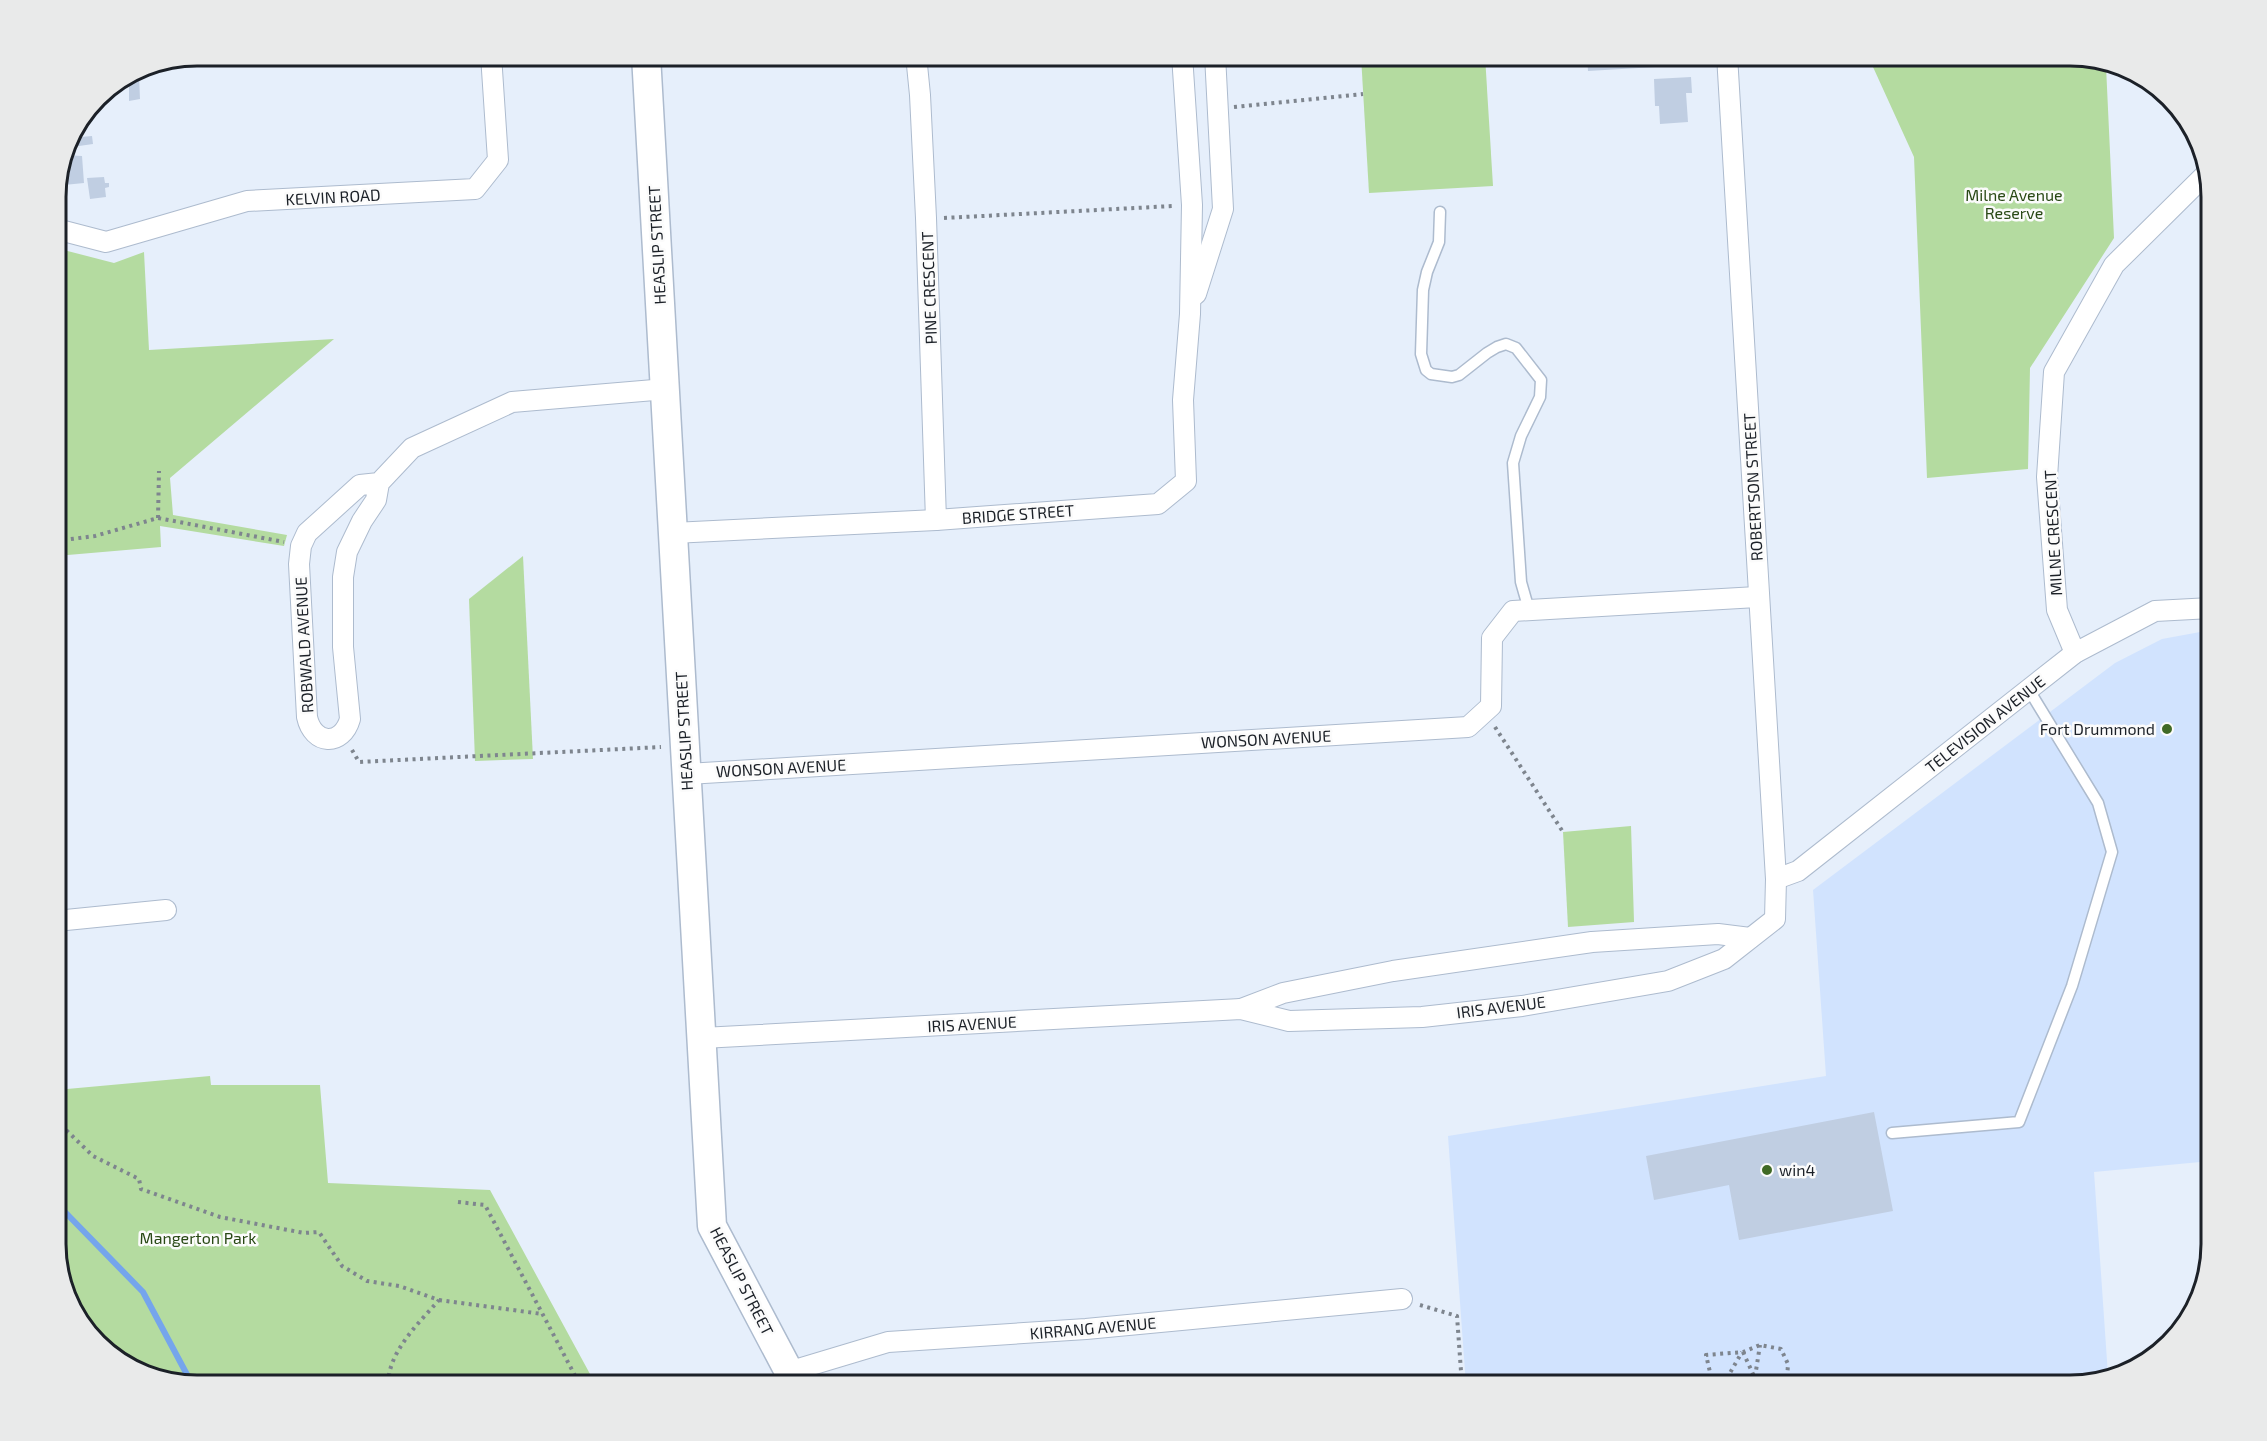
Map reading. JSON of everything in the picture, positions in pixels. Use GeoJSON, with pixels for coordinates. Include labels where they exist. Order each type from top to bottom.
{"type":"FeatureCollection","features":[{"type":"Feature","properties":{"kind":"street","name":"KELVIN ROAD"},"geometry":{"type":"LineString","coordinates":[[66,232],[106,242],[247,201],[475,189],[498,160],[492,66]]}},
{"type":"Feature","properties":{"kind":"street","name":"HEASLIP STREET"},"geometry":{"type":"LineString","coordinates":[[647,66],[712,1226],[790,1375]]}},
{"type":"Feature","properties":{"kind":"street","name":"PINE CRESCENT"},"geometry":{"type":"LineString","coordinates":[[917,66],[926,218],[936,520]]}},
{"type":"Feature","properties":{"kind":"street","name":"BRIDGE STREET"},"geometry":{"type":"LineString","coordinates":[[673,533],[936,520],[1158,504],[1186,481],[1182,400],[1190,314],[1192,205],[1183,66]]}},
{"type":"Feature","properties":{"kind":"street","name":"BRIDGE STREET"},"geometry":{"type":"LineString","coordinates":[[1190,314],[1223,209],[1216,66]]}},
{"type":"Feature","properties":{"kind":"street","name":"ROBERTSON STREET"},"geometry":{"type":"LineString","coordinates":[[1728,66],[1754,493],[1757,597],[1776,879],[1775,919]]}},
{"type":"Feature","properties":{"kind":"street","name":"MILNE CRESCENT"},"geometry":{"type":"LineString","coordinates":[[2075,653],[2057,610],[2048,488],[2054,372],[2114,265],[2200,180]]}},
{"type":"Feature","properties":{"kind":"street"},"geometry":{"type":"LineString","coordinates":[[342,734],[350,719],[343,647],[343,577],[347,552],[362,521],[376,500],[379,483],[412,448],[512,402],[666,389]]}},
{"type":"Feature","properties":{"kind":"street"},"geometry":{"type":"LineString","coordinates":[[301,546],[307,533],[360,485],[379,483]]}},
{"type":"Feature","properties":{"kind":"street","name":"ROBWALD AVENUE"},"geometry":{"type":"LineString","coordinates":[[301,546],[299,564],[309,728],[323,739],[334,738],[342,734]]}},
{"type":"Feature","properties":{"kind":"street"},"geometry":{"type":"LineString","coordinates":[[1485,711],[1491,706],[1492,638],[1513,611],[1757,597]]}},
{"type":"Feature","properties":{"kind":"street","name":"TELEVISION AVENUE"},"geometry":{"type":"LineString","coordinates":[[1776,879],[1798,871],[2075,653],[2155,611],[2201,609]]}},
{"type":"Feature","properties":{"kind":"street","name":"WONSON AVENUE"},"geometry":{"type":"LineString","coordinates":[[687,774],[1468,727],[1485,711]]}},
{"type":"Feature","properties":{"kind":"street"},"geometry":{"type":"LineString","coordinates":[[66,920],[166,910]]}},
{"type":"Feature","properties":{"kind":"street","name":"IRIS AVENUE"},"geometry":{"type":"LineString","coordinates":[[702,1038],[1242,1009],[1289,1021],[1422,1017],[1522,1006],[1668,981],[1724,959],[1775,919]]}},
{"type":"Feature","properties":{"kind":"street","name":"IRIS AVENUE"},"geometry":{"type":"LineString","coordinates":[[1242,1009],[1283,993],[1394,971],[1592,942],[1718,934],[1750,938]]}},
{"type":"Feature","properties":{"kind":"street","name":"KIRRANG AVENUE"},"geometry":{"type":"LineString","coordinates":[[802,1375],[888,1342],[1086,1329],[1402,1299]]}},
{"type":"Feature","properties":{"kind":"lane"},"geometry":{"type":"LineString","coordinates":[[1440,212],[1438,242],[1427,272],[1424,290],[1421,354],[1426,370],[1431,374],[1452,377],[1459,375],[1497,346],[1506,344],[1516,348],[1541,380],[1540,397],[1521,436],[1513,463],[1521,582],[1529,610]]}},
{"type":"Feature","properties":{"kind":"lane"},"geometry":{"type":"LineString","coordinates":[[1892,1133],[2019,1122],[2072,986],[2112,852],[2098,802],[2029,690]]}},
{"type":"Feature","properties":{"kind":"path"},"geometry":{"type":"LineString","coordinates":[[1219,109],[1363,94]]}},
{"type":"Feature","properties":{"kind":"path"},"geometry":{"type":"LineString","coordinates":[[926,218],[1192,205]]}},
{"type":"Feature","properties":{"kind":"path"},"geometry":{"type":"LineString","coordinates":[[158,518],[159,471]]}},
{"type":"Feature","properties":{"kind":"path"},"geometry":{"type":"LineString","coordinates":[[66,540],[95,536],[158,518],[301,546]]}},
{"type":"Feature","properties":{"kind":"path"},"geometry":{"type":"LineString","coordinates":[[1485,711],[1563,832]]}},
{"type":"Feature","properties":{"kind":"path"},"geometry":{"type":"LineString","coordinates":[[342,734],[359,762],[685,746]]}},
{"type":"Feature","properties":{"kind":"path"},"geometry":{"type":"LineString","coordinates":[[66,1130],[93,1156],[139,1179],[141,1189],[220,1217],[304,1233],[319,1232],[342,1266],[367,1281],[399,1286],[439,1300],[542,1314]]}},
{"type":"Feature","properties":{"kind":"path"},"geometry":{"type":"LineString","coordinates":[[458,1202],[485,1205],[574,1375]]}},
{"type":"Feature","properties":{"kind":"path"},"geometry":{"type":"LineString","coordinates":[[1402,1299],[1457,1316],[1461,1375]]}},
{"type":"Feature","properties":{"kind":"path"},"geometry":{"type":"LineString","coordinates":[[388,1375],[401,1344],[439,1300]]}},
{"type":"Feature","properties":{"kind":"path"},"geometry":{"type":"LineString","coordinates":[[1755,1375],[1760,1345]]}},
{"type":"Feature","properties":{"kind":"path"},"geometry":{"type":"LineString","coordinates":[[1711,1375],[1706,1355],[1743,1352],[1760,1345],[1781,1349],[1788,1364],[1787,1375]]}},
{"type":"Feature","properties":{"kind":"path"},"geometry":{"type":"LineString","coordinates":[[1743,1352],[1754,1375]]}},
{"type":"Feature","properties":{"kind":"path"},"geometry":{"type":"LineString","coordinates":[[1729,1375],[1743,1352]]}},
{"type":"Feature","properties":{"kind":"shaded area"},"geometry":{"type":"Polygon","coordinates":[[[2201,632],[2201,1162],[2094,1172],[2108,1370],[2070,1375],[1465,1375],[1448,1136],[1826,1076],[1813,890],[2115,663],[2162,639],[2201,632]]]}},
{"type":"Feature","properties":{"kind":"green space"},"geometry":{"type":"Polygon","coordinates":[[[1362,66],[1486,66],[1493,186],[1369,193],[1362,66]]]}},
{"type":"Feature","properties":{"kind":"green space","name":"Milne Avenue Reserve"},"geometry":{"type":"Polygon","coordinates":[[[1873,66],[2070,66],[2106,71],[2114,238],[2030,368],[2028,469],[1927,478],[1914,157],[1873,66]]]}},
{"type":"Feature","properties":{"kind":"green space"},"geometry":{"type":"Polygon","coordinates":[[[66,251],[114,263],[144,252],[149,350],[334,339],[170,478],[173,515],[287,535],[284,546],[160,526],[161,547],[66,555],[66,251]]]}},
{"type":"Feature","properties":{"kind":"green space"},"geometry":{"type":"Polygon","coordinates":[[[523,556],[533,759],[475,761],[469,599],[523,556]]]}},
{"type":"Feature","properties":{"kind":"green space"},"geometry":{"type":"Polygon","coordinates":[[[1631,826],[1634,922],[1568,927],[1563,832],[1631,826]]]}},
{"type":"Feature","properties":{"kind":"green space","name":"Mangerton Park"},"geometry":{"type":"Polygon","coordinates":[[[210,1076],[211,1085],[320,1085],[328,1183],[490,1190],[591,1375],[197,1375],[163,1371],[131,1357],[104,1337],[93,1324],[70,1278],[66,1253],[66,1089],[210,1076]]]}},
{"type":"Feature","properties":{"kind":"building"},"geometry":{"type":"Polygon","coordinates":[[[1588,66],[1672,66],[1588,71],[1588,66]]]}},
{"type":"Feature","properties":{"kind":"building"},"geometry":{"type":"Polygon","coordinates":[[[1691,77],[1692,93],[1686,93],[1688,122],[1660,124],[1659,106],[1655,106],[1654,79],[1691,77]]]}},
{"type":"Feature","properties":{"kind":"building"},"geometry":{"type":"Polygon","coordinates":[[[139,80],[140,99],[129,101],[129,85],[139,80]]]}},
{"type":"Feature","properties":{"kind":"building"},"geometry":{"type":"Polygon","coordinates":[[[92,136],[93,144],[76,146],[81,137],[92,136]]]}},
{"type":"Feature","properties":{"kind":"building"},"geometry":{"type":"Polygon","coordinates":[[[73,156],[82,156],[84,183],[66,185],[73,156]]]}},
{"type":"Feature","properties":{"kind":"building"},"geometry":{"type":"Polygon","coordinates":[[[104,177],[105,183],[109,183],[109,187],[105,188],[106,197],[90,199],[87,178],[104,177]]]}},
{"type":"Feature","properties":{"kind":"building","name":"win4"},"geometry":{"type":"Polygon","coordinates":[[[1874,1112],[1893,1211],[1739,1240],[1729,1185],[1654,1200],[1646,1156],[1874,1112]]]}},
{"type":"Feature","properties":{"kind":"waterway"},"geometry":{"type":"LineString","coordinates":[[66,1213],[143,1292],[187,1374]]}},
{"type":"Feature","properties":{"kind":"place","name":"Fort Drummond"},"geometry":{"type":"Point","coordinates":[2167,729]}},
{"type":"Feature","properties":{"kind":"place","name":"win4"},"geometry":{"type":"Point","coordinates":[1767,1170]}}]}
